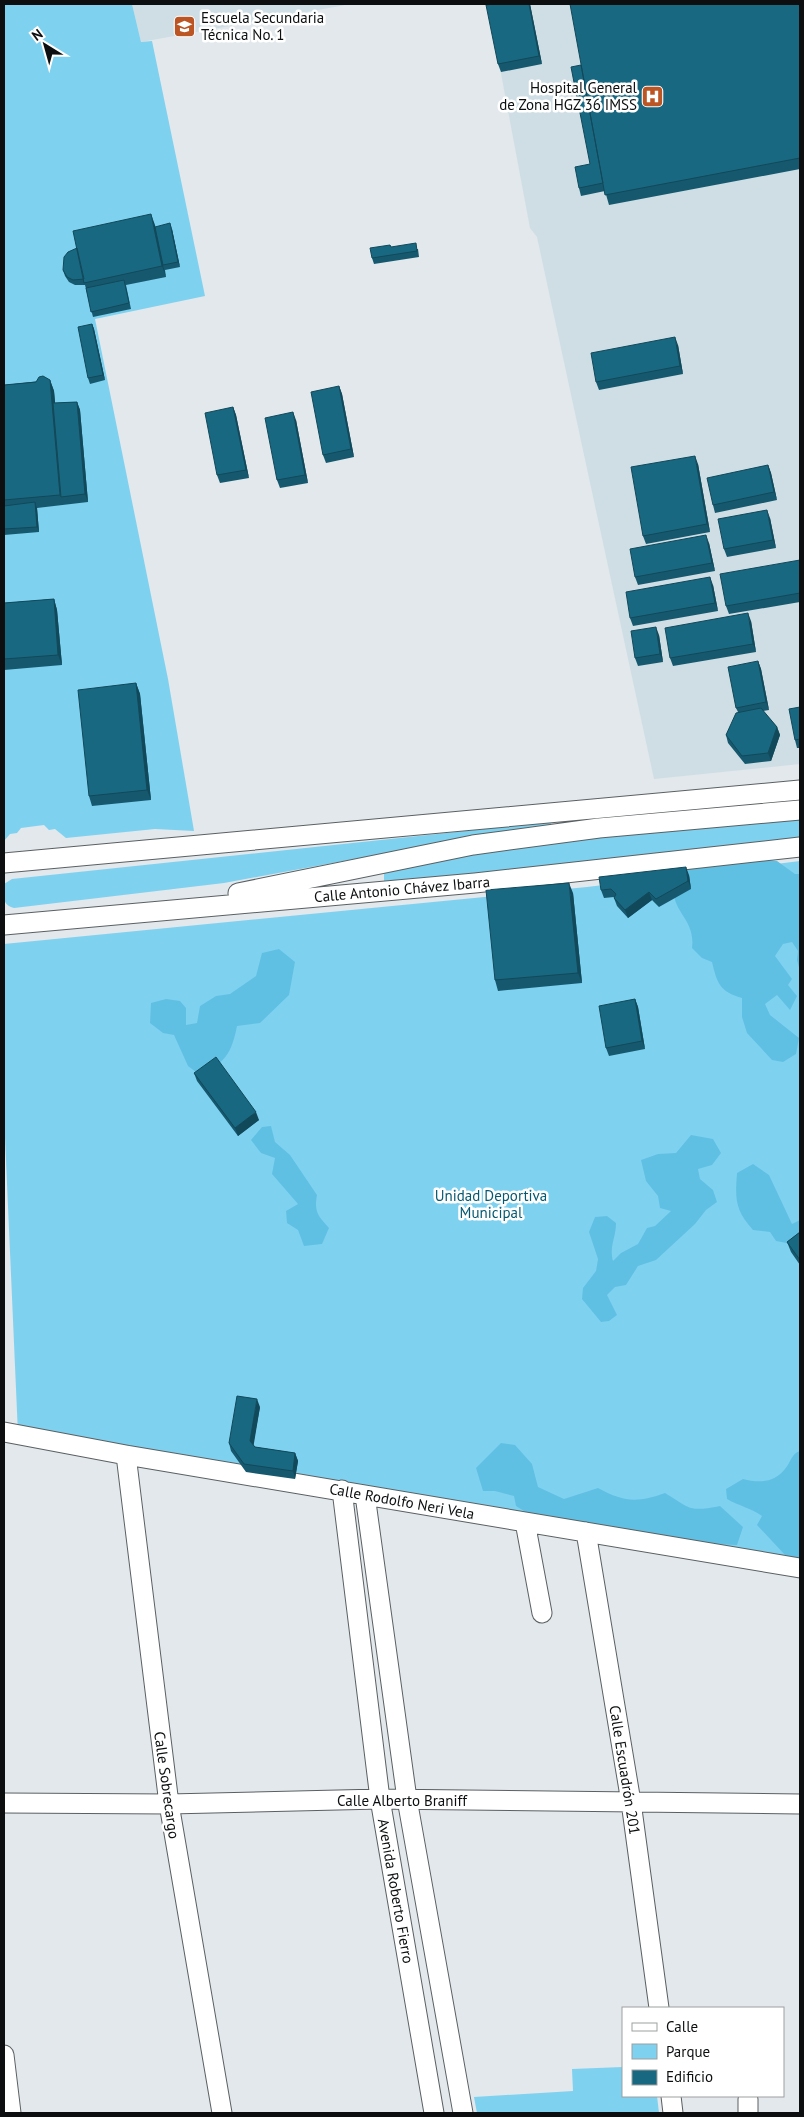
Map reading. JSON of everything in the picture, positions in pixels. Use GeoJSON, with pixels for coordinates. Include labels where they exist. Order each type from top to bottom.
{"type":"FeatureCollection","features":[{"type":"Feature","properties":{"kind":"street"},"geometry":{"type":"LineString","coordinates":[[6,865],[800,790]]}},
{"type":"Feature","properties":{"kind":"street"},"geometry":{"type":"LineString","coordinates":[[151,910],[473,845],[599,828],[800,810]]}},
{"type":"Feature","properties":{"kind":"street","name":"Calle Antonio Chávez Ibarra"},"geometry":{"type":"LineString","coordinates":[[9,921],[475,883],[800,848]]}},
{"type":"Feature","properties":{"kind":"street","name":"Calle Rodolfo Neri Vela"},"geometry":{"type":"LineString","coordinates":[[4,1432],[126,1455],[800,1568]]}},
{"type":"Feature","properties":{"kind":"street","name":"Calle Sobrecargo"},"geometry":{"type":"LineString","coordinates":[[126,1455],[169,1804],[222,2113]]}},
{"type":"Feature","properties":{"kind":"street","name":"Avenida Roberto Fierro"},"geometry":{"type":"LineString","coordinates":[[342,1490],[380,1799],[434,2113]]}},
{"type":"Feature","properties":{"kind":"street","name":"Avenida Roberto Fierro"},"geometry":{"type":"LineString","coordinates":[[366,1495],[407,1799],[463,2113]]}},
{"type":"Feature","properties":{"kind":"street"},"geometry":{"type":"LineString","coordinates":[[525,1522],[542,1613]]}},
{"type":"Feature","properties":{"kind":"street","name":"Calle Escuadrón 201"},"geometry":{"type":"LineString","coordinates":[[586,1532],[630,1802],[659,2007]]}},
{"type":"Feature","properties":{"kind":"street","name":"Calle Alberto Braniff"},"geometry":{"type":"LineString","coordinates":[[4,1803],[169,1804],[407,1799],[800,1804]]}},
{"type":"Feature","properties":{"kind":"street"},"geometry":{"type":"LineString","coordinates":[[4,2055],[11,2113]]}},
{"type":"Feature","properties":{"kind":"street"},"geometry":{"type":"LineString","coordinates":[[671,2097],[673,2113]]}},
{"type":"Feature","properties":{"kind":"shaded area","name":"Escuela Secundaria Técnica No. 1"},"geometry":{"type":"Polygon","coordinates":[[[132,4],[351,4],[141,42],[132,4]]]}},
{"type":"Feature","properties":{"kind":"shaded area"},"geometry":{"type":"Polygon","coordinates":[[[488,4],[800,4],[800,764],[654,779],[537,237],[530,228],[488,4]]]}},
{"type":"Feature","properties":{"kind":"shaded area"},"geometry":{"type":"Polygon","coordinates":[[[746,858],[777,861],[795,874],[800,874],[800,971],[797,960],[798,951],[792,942],[783,944],[775,956],[792,979],[788,985],[797,996],[790,1010],[777,995],[765,1004],[770,1015],[799,1038],[796,1054],[783,1062],[772,1060],[747,1033],[742,1017],[742,998],[724,990],[718,981],[712,962],[702,958],[692,948],[690,929],[675,901],[675,883],[687,867],[746,858]]]}},
{"type":"Feature","properties":{"kind":"shaded area"},"geometry":{"type":"Polygon","coordinates":[[[279,949],[295,962],[289,995],[260,1023],[237,1026],[229,1051],[220,1063],[214,1067],[196,1072],[188,1066],[174,1035],[163,1033],[150,1023],[151,1003],[166,999],[180,1001],[186,1008],[186,1025],[197,1023],[200,1006],[216,996],[230,994],[256,976],[262,953],[279,949]]]}},
{"type":"Feature","properties":{"kind":"shaded area"},"geometry":{"type":"Polygon","coordinates":[[[271,1126],[275,1142],[290,1155],[317,1195],[316,1206],[318,1213],[329,1228],[322,1244],[304,1246],[298,1230],[287,1223],[286,1211],[298,1204],[272,1174],[275,1158],[261,1153],[251,1140],[262,1127],[271,1126]]]}},
{"type":"Feature","properties":{"kind":"shaded area"},"geometry":{"type":"Polygon","coordinates":[[[691,1135],[713,1139],[721,1153],[712,1165],[698,1169],[700,1179],[713,1190],[717,1202],[706,1210],[695,1224],[656,1260],[638,1266],[626,1285],[615,1287],[607,1295],[617,1315],[609,1321],[601,1322],[582,1299],[583,1288],[596,1271],[598,1259],[589,1232],[595,1217],[607,1216],[616,1223],[612,1251],[613,1261],[621,1253],[638,1244],[647,1228],[655,1226],[671,1211],[660,1208],[658,1196],[646,1181],[641,1160],[658,1154],[676,1153],[691,1135]]]}},
{"type":"Feature","properties":{"kind":"shaded area"},"geometry":{"type":"Polygon","coordinates":[[[753,1164],[769,1175],[792,1224],[800,1220],[800,1240],[792,1244],[776,1241],[770,1232],[753,1230],[747,1223],[736,1197],[737,1173],[753,1164]]]}},
{"type":"Feature","properties":{"kind":"shaded area"},"geometry":{"type":"Polygon","coordinates":[[[501,1443],[515,1445],[532,1464],[538,1487],[564,1499],[598,1488],[631,1500],[665,1493],[691,1508],[702,1509],[720,1506],[743,1527],[737,1545],[691,1543],[532,1516],[516,1506],[514,1496],[495,1491],[483,1491],[476,1468],[501,1443]]]}},
{"type":"Feature","properties":{"kind":"shaded area"},"geometry":{"type":"Polygon","coordinates":[[[800,1451],[800,1559],[785,1555],[757,1525],[762,1516],[727,1499],[726,1489],[743,1479],[766,1481],[776,1477],[781,1474],[793,1456],[800,1451]]]}},
{"type":"Feature","properties":{"kind":"green space"},"geometry":{"type":"Polygon","coordinates":[[[4,4],[132,4],[141,42],[152,41],[205,296],[95,319],[168,679],[194,831],[155,829],[66,838],[55,829],[49,830],[44,825],[21,828],[17,833],[10,834],[4,841],[4,4]]]}},
{"type":"Feature","properties":{"kind":"green space"},"geometry":{"type":"Polygon","coordinates":[[[800,819],[800,840],[524,869],[384,881],[384,868],[555,842],[800,819]]]}},
{"type":"Feature","properties":{"kind":"green space"},"geometry":{"type":"Polygon","coordinates":[[[551,822],[551,825],[474,837],[224,883],[14,908],[7,904],[4,899],[4,884],[12,879],[551,822]]]}},
{"type":"Feature","properties":{"kind":"green space","name":"Unidad Deportiva Municipal"},"geometry":{"type":"Polygon","coordinates":[[[800,861],[800,1568],[18,1434],[4,1115],[4,944],[587,887],[800,861]]]}},
{"type":"Feature","properties":{"kind":"green space"},"geometry":{"type":"Polygon","coordinates":[[[622,2067],[622,2097],[657,2097],[659,2113],[477,2113],[474,2097],[573,2091],[572,2069],[622,2067]]]}},
{"type":"Feature","properties":{"kind":"building"},"geometry":{"type":"Polygon","coordinates":[[[529,4],[539,56],[498,64],[486,5],[529,4]]]}},
{"type":"Feature","properties":{"kind":"building","name":"Hospital General de Zona HGZ 36 IMSS"},"geometry":{"type":"Polygon","coordinates":[[[570,4],[800,4],[800,158],[605,195],[570,4]]]}},
{"type":"Feature","properties":{"kind":"building"},"geometry":{"type":"Polygon","coordinates":[[[581,65],[603,183],[579,188],[575,167],[590,164],[571,67],[581,65]]]}},
{"type":"Feature","properties":{"kind":"building"},"geometry":{"type":"Polygon","coordinates":[[[151,214],[162,266],[84,283],[73,231],[151,214]]]}},
{"type":"Feature","properties":{"kind":"building"},"geometry":{"type":"Polygon","coordinates":[[[170,223],[178,262],[163,265],[155,227],[170,223]]]}},
{"type":"Feature","properties":{"kind":"building"},"geometry":{"type":"Polygon","coordinates":[[[416,243],[417,251],[372,258],[370,248],[416,243]]]}},
{"type":"Feature","properties":{"kind":"building"},"geometry":{"type":"Polygon","coordinates":[[[77,248],[84,279],[73,280],[67,277],[63,270],[64,257],[68,252],[77,248]]]}},
{"type":"Feature","properties":{"kind":"building"},"geometry":{"type":"Polygon","coordinates":[[[124,280],[129,303],[91,312],[86,288],[124,280]]]}},
{"type":"Feature","properties":{"kind":"building"},"geometry":{"type":"Polygon","coordinates":[[[92,324],[103,375],[88,378],[78,327],[92,324]]]}},
{"type":"Feature","properties":{"kind":"building"},"geometry":{"type":"Polygon","coordinates":[[[675,337],[680,366],[596,382],[591,353],[675,337]]]}},
{"type":"Feature","properties":{"kind":"building"},"geometry":{"type":"Polygon","coordinates":[[[43,376],[50,380],[60,495],[4,500],[4,385],[36,382],[39,377],[43,376]]]}},
{"type":"Feature","properties":{"kind":"building"},"geometry":{"type":"Polygon","coordinates":[[[339,386],[351,449],[323,455],[311,392],[339,386]]]}},
{"type":"Feature","properties":{"kind":"building"},"geometry":{"type":"Polygon","coordinates":[[[77,402],[85,494],[61,497],[53,403],[77,402]]]}},
{"type":"Feature","properties":{"kind":"building"},"geometry":{"type":"Polygon","coordinates":[[[233,407],[246,470],[217,475],[205,413],[233,407]]]}},
{"type":"Feature","properties":{"kind":"building"},"geometry":{"type":"Polygon","coordinates":[[[293,412],[305,475],[277,480],[265,418],[293,412]]]}},
{"type":"Feature","properties":{"kind":"building"},"geometry":{"type":"Polygon","coordinates":[[[695,456],[707,524],[643,536],[631,467],[695,456]]]}},
{"type":"Feature","properties":{"kind":"building"},"geometry":{"type":"Polygon","coordinates":[[[768,465],[774,492],[713,505],[707,478],[768,465]]]}},
{"type":"Feature","properties":{"kind":"building"},"geometry":{"type":"Polygon","coordinates":[[[35,502],[37,527],[4,529],[4,506],[35,502]]]}},
{"type":"Feature","properties":{"kind":"building"},"geometry":{"type":"Polygon","coordinates":[[[767,510],[773,540],[724,549],[718,519],[767,510]]]}},
{"type":"Feature","properties":{"kind":"building"},"geometry":{"type":"Polygon","coordinates":[[[706,535],[712,563],[635,577],[630,549],[706,535]]]}},
{"type":"Feature","properties":{"kind":"building"},"geometry":{"type":"Polygon","coordinates":[[[800,560],[800,593],[726,606],[720,574],[800,560]]]}},
{"type":"Feature","properties":{"kind":"building"},"geometry":{"type":"Polygon","coordinates":[[[710,577],[715,603],[630,618],[626,592],[710,577]]]}},
{"type":"Feature","properties":{"kind":"building"},"geometry":{"type":"Polygon","coordinates":[[[54,599],[58,655],[4,659],[4,603],[54,599]]]}},
{"type":"Feature","properties":{"kind":"building"},"geometry":{"type":"Polygon","coordinates":[[[748,613],[753,644],[670,658],[665,628],[748,613]]]}},
{"type":"Feature","properties":{"kind":"building"},"geometry":{"type":"Polygon","coordinates":[[[656,627],[660,654],[635,658],[631,631],[656,627]]]}},
{"type":"Feature","properties":{"kind":"building"},"geometry":{"type":"Polygon","coordinates":[[[758,661],[766,702],[736,708],[728,667],[758,661]]]}},
{"type":"Feature","properties":{"kind":"building"},"geometry":{"type":"Polygon","coordinates":[[[136,683],[147,790],[89,796],[78,690],[136,683]]]}},
{"type":"Feature","properties":{"kind":"building"},"geometry":{"type":"Polygon","coordinates":[[[800,707],[800,739],[795,740],[789,709],[800,707]]]}},
{"type":"Feature","properties":{"kind":"building"},"geometry":{"type":"Polygon","coordinates":[[[761,708],[777,727],[768,753],[742,756],[726,735],[736,713],[761,708]]]}},
{"type":"Feature","properties":{"kind":"building"},"geometry":{"type":"Polygon","coordinates":[[[686,867],[688,881],[656,899],[649,892],[625,910],[614,898],[616,894],[611,889],[601,890],[599,877],[686,867]]]}},
{"type":"Feature","properties":{"kind":"building"},"geometry":{"type":"Polygon","coordinates":[[[569,883],[578,973],[495,980],[486,890],[569,883]]]}},
{"type":"Feature","properties":{"kind":"building"},"geometry":{"type":"Polygon","coordinates":[[[635,999],[642,1041],[606,1048],[599,1006],[635,999]]]}},
{"type":"Feature","properties":{"kind":"building"},"geometry":{"type":"Polygon","coordinates":[[[216,1057],[256,1112],[235,1128],[194,1073],[216,1057]]]}},
{"type":"Feature","properties":{"kind":"building"},"geometry":{"type":"Polygon","coordinates":[[[800,1232],[800,1260],[787,1242],[800,1232]]]}},
{"type":"Feature","properties":{"kind":"building"},"geometry":{"type":"Polygon","coordinates":[[[237,1396],[257,1399],[250,1441],[255,1447],[295,1453],[293,1471],[244,1464],[229,1443],[237,1396]]]}},
{"type":"Feature","properties":{"kind":"place","name":"Escuela Secundaria Técnica No. 1"},"geometry":{"type":"Point","coordinates":[185,26]}},
{"type":"Feature","properties":{"kind":"place","name":"Hospital General de Zona HGZ 36 IMSS"},"geometry":{"type":"Point","coordinates":[653,96]}}]}
